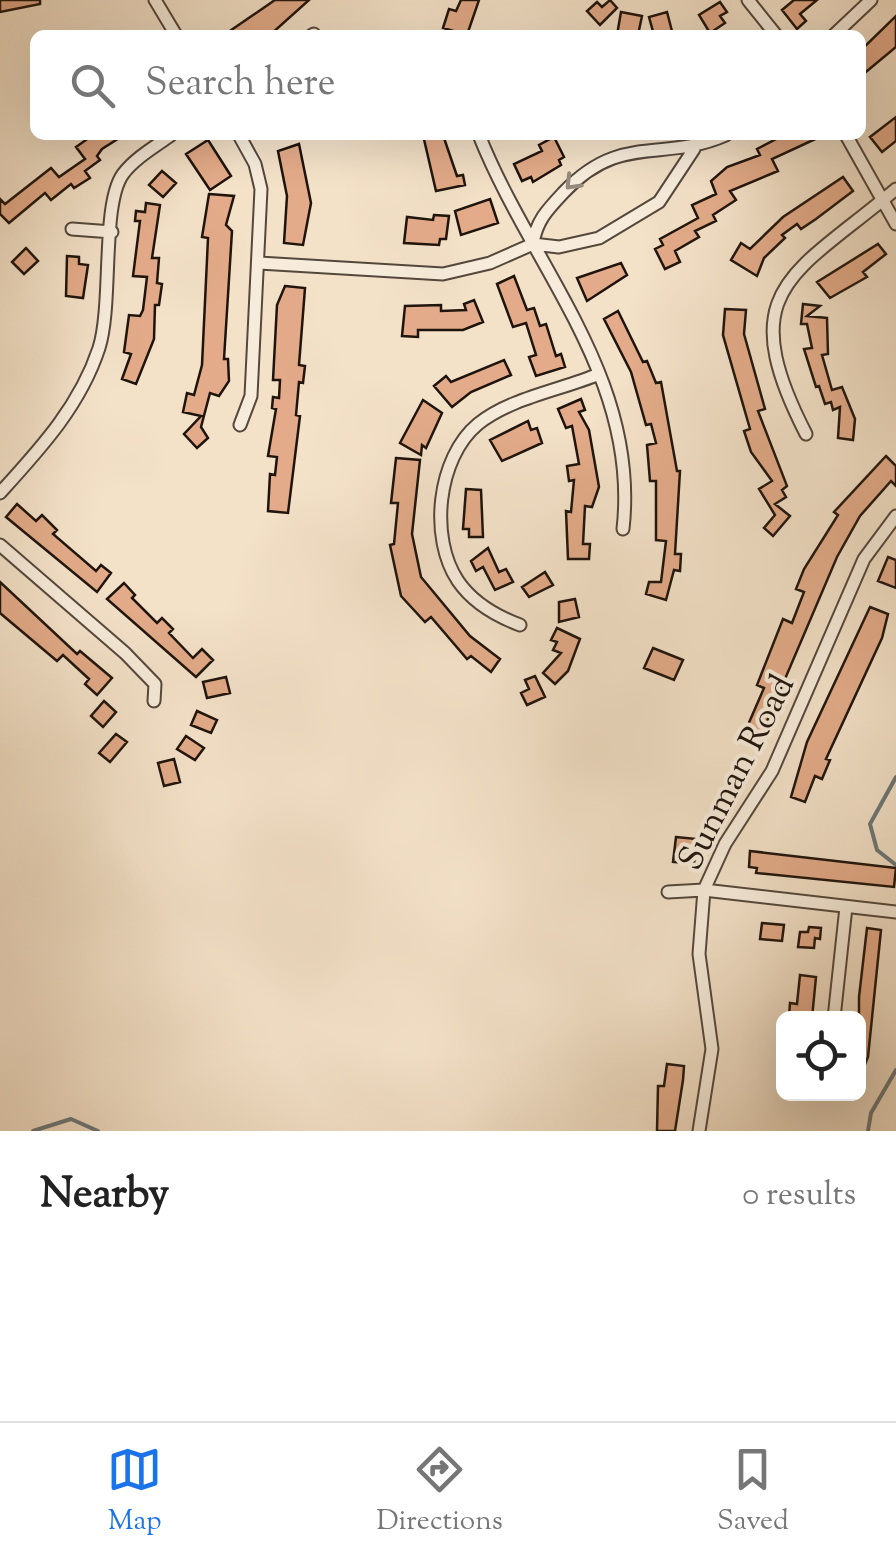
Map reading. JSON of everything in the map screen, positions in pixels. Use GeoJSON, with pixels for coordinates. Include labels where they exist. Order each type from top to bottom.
{"type":"FeatureCollection","features":[{"type":"Feature","properties":{"kind":"street"},"geometry":{"type":"LineString","coordinates":[[155,0],[173,30]]}},
{"type":"Feature","properties":{"kind":"street"},"geometry":{"type":"LineString","coordinates":[[748,0],[772,30]]}},
{"type":"Feature","properties":{"kind":"street"},"geometry":{"type":"LineString","coordinates":[[839,30],[871,0]]}},
{"type":"Feature","properties":{"kind":"street"},"geometry":{"type":"LineString","coordinates":[[0,493],[45,444],[91,370],[107,315],[115,194],[122,174],[165,140]]}},
{"type":"Feature","properties":{"kind":"street"},"geometry":{"type":"LineString","coordinates":[[240,425],[251,396],[260,178],[241,140]]}},
{"type":"Feature","properties":{"kind":"street"},"geometry":{"type":"LineString","coordinates":[[481,140],[613,403],[622,438],[626,482],[623,529]]}},
{"type":"Feature","properties":{"kind":"street"},"geometry":{"type":"LineString","coordinates":[[259,264],[443,274],[490,263],[533,244],[580,243],[620,229],[658,202],[694,149],[715,140]]}},
{"type":"Feature","properties":{"kind":"street"},"geometry":{"type":"LineString","coordinates":[[849,140],[896,224]]}},
{"type":"Feature","properties":{"kind":"street"},"geometry":{"type":"LineString","coordinates":[[533,244],[537,222],[587,168],[624,152],[675,146],[694,149]]}},
{"type":"Feature","properties":{"kind":"street"},"geometry":{"type":"LineString","coordinates":[[806,434],[794,410],[773,340],[777,301],[799,265],[896,188]]}},
{"type":"Feature","properties":{"kind":"street"},"geometry":{"type":"LineString","coordinates":[[72,229],[112,232]]}},
{"type":"Feature","properties":{"kind":"street"},"geometry":{"type":"LineString","coordinates":[[520,626],[472,598],[450,567],[442,530],[445,479],[456,451],[477,425],[512,406],[598,374]]}},
{"type":"Feature","properties":{"kind":"street","name":"Sunman Road"},"geometry":{"type":"LineString","coordinates":[[699,1131],[712,1049],[699,954],[704,890],[725,844],[772,771],[864,558],[894,520]]}},
{"type":"Feature","properties":{"kind":"street"},"geometry":{"type":"LineString","coordinates":[[0,545],[125,653],[155,684],[154,701]]}},
{"type":"Feature","properties":{"kind":"street"},"geometry":{"type":"LineString","coordinates":[[668,892],[704,890],[896,912]]}},
{"type":"Feature","properties":{"kind":"street"},"geometry":{"type":"LineString","coordinates":[[835,1011],[846,907]]}},
{"type":"Feature","properties":{"kind":"building"},"geometry":{"type":"Polygon","coordinates":[[[0,0],[40,0],[40,4],[0,12],[0,0]]]}},
{"type":"Feature","properties":{"kind":"building"},"geometry":{"type":"Polygon","coordinates":[[[275,0],[309,0],[276,30],[231,30],[275,0]]]}},
{"type":"Feature","properties":{"kind":"building"},"geometry":{"type":"Polygon","coordinates":[[[461,0],[479,0],[469,30],[443,28],[449,9],[456,11],[461,0]]]}},
{"type":"Feature","properties":{"kind":"building"},"geometry":{"type":"Polygon","coordinates":[[[610,0],[617,8],[600,25],[587,11],[597,2],[602,7],[610,0]]]}},
{"type":"Feature","properties":{"kind":"building"},"geometry":{"type":"Polygon","coordinates":[[[794,0],[817,0],[800,14],[806,21],[797,29],[782,10],[794,0]]]}},
{"type":"Feature","properties":{"kind":"building"},"geometry":{"type":"Polygon","coordinates":[[[720,2],[727,12],[720,16],[725,23],[714,30],[708,30],[699,15],[720,2]]]}},
{"type":"Feature","properties":{"kind":"building"},"geometry":{"type":"Polygon","coordinates":[[[621,12],[642,16],[639,30],[618,30],[621,12]]]}},
{"type":"Feature","properties":{"kind":"building"},"geometry":{"type":"Polygon","coordinates":[[[667,12],[672,30],[653,30],[649,17],[667,12]]]}},
{"type":"Feature","properties":{"kind":"building"},"geometry":{"type":"Polygon","coordinates":[[[896,16],[896,47],[866,72],[866,45],[896,16]]]}},
{"type":"Feature","properties":{"kind":"building"},"geometry":{"type":"Polygon","coordinates":[[[896,117],[896,141],[882,152],[870,137],[896,117]]]}},
{"type":"Feature","properties":{"kind":"building"},"geometry":{"type":"Polygon","coordinates":[[[86,140],[116,140],[102,149],[97,156],[100,160],[85,171],[90,178],[74,188],[71,184],[51,200],[45,193],[9,223],[0,214],[0,199],[5,204],[51,168],[59,177],[85,159],[76,147],[86,140]]]}},
{"type":"Feature","properties":{"kind":"building"},"geometry":{"type":"Polygon","coordinates":[[[208,140],[231,176],[210,190],[186,154],[208,140]]]}},
{"type":"Feature","properties":{"kind":"building"},"geometry":{"type":"Polygon","coordinates":[[[424,140],[445,140],[457,176],[463,175],[465,185],[436,191],[424,140]]]}},
{"type":"Feature","properties":{"kind":"building"},"geometry":{"type":"Polygon","coordinates":[[[556,140],[564,157],[559,160],[561,165],[533,182],[531,177],[522,181],[514,164],[542,151],[539,145],[556,140]]]}},
{"type":"Feature","properties":{"kind":"building"},"geometry":{"type":"Polygon","coordinates":[[[774,140],[813,140],[772,159],[778,171],[730,191],[736,200],[713,215],[716,221],[695,231],[699,237],[675,251],[680,262],[665,269],[655,249],[663,245],[660,239],[698,218],[692,205],[716,194],[711,181],[727,167],[760,155],[757,149],[774,140]]]}},
{"type":"Feature","properties":{"kind":"building"},"geometry":{"type":"Polygon","coordinates":[[[299,144],[311,203],[303,245],[284,243],[287,196],[278,151],[299,144]]]}},
{"type":"Feature","properties":{"kind":"building"},"geometry":{"type":"Polygon","coordinates":[[[162,171],[176,183],[163,197],[149,185],[162,171]]]}},
{"type":"Feature","properties":{"kind":"building"},"geometry":{"type":"Polygon","coordinates":[[[843,177],[853,191],[801,229],[797,224],[782,235],[785,238],[764,258],[757,276],[731,260],[741,243],[750,249],[783,217],[843,177]]]}},
{"type":"Feature","properties":{"kind":"building"},"geometry":{"type":"Polygon","coordinates":[[[209,194],[234,196],[226,225],[232,231],[224,359],[228,359],[229,381],[219,396],[210,393],[201,427],[208,438],[197,448],[184,434],[201,416],[183,412],[187,393],[194,395],[202,365],[208,238],[202,237],[209,194]]]}},
{"type":"Feature","properties":{"kind":"building"},"geometry":{"type":"Polygon","coordinates":[[[490,199],[498,223],[461,235],[455,211],[490,199]]]}},
{"type":"Feature","properties":{"kind":"building"},"geometry":{"type":"Polygon","coordinates":[[[146,203],[160,205],[152,258],[159,258],[157,283],[162,284],[159,305],[155,305],[154,339],[136,384],[122,379],[131,354],[124,352],[129,315],[140,316],[143,310],[147,277],[133,276],[140,221],[135,221],[136,211],[145,212],[146,203]]]}},
{"type":"Feature","properties":{"kind":"building"},"geometry":{"type":"Polygon","coordinates":[[[434,215],[449,216],[446,239],[440,239],[439,245],[404,243],[407,217],[433,220],[434,215]]]}},
{"type":"Feature","properties":{"kind":"building"},"geometry":{"type":"Polygon","coordinates":[[[878,244],[886,254],[863,272],[867,277],[830,298],[817,282],[878,244]]]}},
{"type":"Feature","properties":{"kind":"building"},"geometry":{"type":"Polygon","coordinates":[[[26,248],[38,261],[24,274],[12,262],[26,248]]]}},
{"type":"Feature","properties":{"kind":"building"},"geometry":{"type":"Polygon","coordinates":[[[67,256],[79,257],[79,264],[88,265],[83,298],[66,296],[67,256]]]}},
{"type":"Feature","properties":{"kind":"building"},"geometry":{"type":"Polygon","coordinates":[[[621,263],[627,275],[587,301],[577,278],[621,263]]]}},
{"type":"Feature","properties":{"kind":"building"},"geometry":{"type":"Polygon","coordinates":[[[514,276],[527,310],[534,308],[540,326],[546,324],[556,356],[561,354],[565,367],[536,376],[529,357],[536,355],[526,323],[513,327],[497,284],[514,276]]]}},
{"type":"Feature","properties":{"kind":"building"},"geometry":{"type":"Polygon","coordinates":[[[285,286],[305,288],[299,365],[305,366],[303,383],[299,382],[296,415],[300,416],[288,513],[268,511],[270,474],[275,475],[277,457],[268,456],[276,409],[272,408],[273,397],[279,398],[280,380],[273,380],[277,305],[285,286]]]}},
{"type":"Feature","properties":{"kind":"building"},"geometry":{"type":"Polygon","coordinates":[[[474,300],[483,322],[463,330],[418,330],[418,337],[402,336],[405,306],[441,305],[441,311],[466,310],[464,304],[474,300]]]}},
{"type":"Feature","properties":{"kind":"building"},"geometry":{"type":"Polygon","coordinates":[[[803,304],[820,306],[807,316],[827,318],[828,354],[822,355],[832,390],[842,387],[855,419],[853,440],[838,438],[840,407],[833,410],[831,402],[825,404],[819,386],[816,387],[804,349],[812,348],[807,324],[801,324],[803,304]]]}},
{"type":"Feature","properties":{"kind":"building"},"geometry":{"type":"Polygon","coordinates":[[[725,309],[746,310],[744,334],[765,409],[758,411],[787,486],[782,490],[786,497],[775,504],[790,516],[773,536],[764,528],[775,515],[759,489],[772,481],[751,452],[744,431],[750,429],[723,335],[725,309]]]}},
{"type":"Feature","properties":{"kind":"building"},"geometry":{"type":"Polygon","coordinates":[[[618,311],[643,362],[647,361],[656,383],[661,382],[680,471],[675,554],[681,554],[680,571],[674,570],[666,600],[646,594],[649,582],[661,582],[666,541],[656,540],[656,481],[650,481],[647,445],[656,443],[651,424],[646,425],[631,372],[604,319],[618,311]]]}},
{"type":"Feature","properties":{"kind":"building"},"geometry":{"type":"Polygon","coordinates":[[[504,360],[511,375],[471,392],[452,407],[434,386],[446,376],[451,382],[504,360]]]}},
{"type":"Feature","properties":{"kind":"building"},"geometry":{"type":"Polygon","coordinates":[[[581,399],[585,410],[579,412],[589,430],[599,487],[592,507],[585,506],[583,544],[590,544],[589,559],[568,559],[566,511],[571,512],[574,480],[569,481],[567,466],[579,464],[572,426],[566,428],[558,409],[581,399]]]}},
{"type":"Feature","properties":{"kind":"building"},"geometry":{"type":"Polygon","coordinates":[[[423,400],[442,413],[426,448],[422,445],[421,455],[400,443],[423,400]]]}},
{"type":"Feature","properties":{"kind":"building"},"geometry":{"type":"Polygon","coordinates":[[[528,421],[531,430],[537,428],[542,443],[502,461],[490,440],[528,421]]]}},
{"type":"Feature","properties":{"kind":"building"},"geometry":{"type":"Polygon","coordinates":[[[886,456],[896,466],[896,486],[891,481],[860,516],[837,557],[756,747],[741,741],[764,688],[757,685],[783,619],[792,623],[804,592],[796,589],[804,569],[838,515],[834,512],[886,456]]]}},
{"type":"Feature","properties":{"kind":"building"},"geometry":{"type":"Polygon","coordinates":[[[396,458],[420,460],[412,534],[421,577],[470,636],[500,659],[491,672],[471,656],[467,659],[431,617],[425,622],[401,596],[390,545],[394,544],[398,503],[391,503],[396,458]]]}},
{"type":"Feature","properties":{"kind":"building"},"geometry":{"type":"Polygon","coordinates":[[[466,489],[481,490],[483,537],[469,537],[469,529],[463,529],[466,489]]]}},
{"type":"Feature","properties":{"kind":"building"},"geometry":{"type":"Polygon","coordinates":[[[17,504],[36,521],[42,515],[57,530],[53,534],[96,571],[101,565],[111,573],[97,592],[6,517],[17,504]]]}},
{"type":"Feature","properties":{"kind":"building"},"geometry":{"type":"Polygon","coordinates":[[[488,548],[499,572],[506,569],[513,582],[495,590],[483,567],[476,571],[471,561],[488,548]]]}},
{"type":"Feature","properties":{"kind":"building"},"geometry":{"type":"Polygon","coordinates":[[[888,557],[896,560],[896,588],[878,581],[888,557]]]}},
{"type":"Feature","properties":{"kind":"building"},"geometry":{"type":"Polygon","coordinates":[[[545,572],[553,585],[529,597],[522,587],[545,572]]]}},
{"type":"Feature","properties":{"kind":"building"},"geometry":{"type":"Polygon","coordinates":[[[0,582],[77,654],[80,651],[112,678],[97,695],[85,684],[89,679],[63,655],[57,661],[0,613],[0,582]]]}},
{"type":"Feature","properties":{"kind":"building"},"geometry":{"type":"Polygon","coordinates":[[[124,583],[135,595],[132,598],[157,623],[162,618],[173,629],[169,633],[193,658],[202,649],[213,660],[196,677],[107,599],[124,583]]]}},
{"type":"Feature","properties":{"kind":"building"},"geometry":{"type":"Polygon","coordinates":[[[575,599],[579,617],[559,622],[559,602],[575,599]]]}},
{"type":"Feature","properties":{"kind":"building"},"geometry":{"type":"Polygon","coordinates":[[[870,607],[888,614],[882,638],[826,759],[830,760],[822,779],[815,776],[805,802],[791,797],[807,742],[870,607]]]}},
{"type":"Feature","properties":{"kind":"building"},"geometry":{"type":"Polygon","coordinates":[[[557,628],[580,639],[568,671],[555,684],[543,673],[561,653],[553,650],[557,642],[551,640],[557,628]]]}},
{"type":"Feature","properties":{"kind":"building"},"geometry":{"type":"Polygon","coordinates":[[[653,648],[683,660],[674,680],[644,668],[653,648]]]}},
{"type":"Feature","properties":{"kind":"building"},"geometry":{"type":"Polygon","coordinates":[[[535,676],[545,697],[527,705],[521,693],[529,689],[525,680],[535,676]]]}},
{"type":"Feature","properties":{"kind":"building"},"geometry":{"type":"Polygon","coordinates":[[[226,677],[230,693],[207,698],[203,682],[226,677]]]}},
{"type":"Feature","properties":{"kind":"building"},"geometry":{"type":"Polygon","coordinates":[[[104,701],[116,712],[103,727],[91,716],[104,701]]]}},
{"type":"Feature","properties":{"kind":"building"},"geometry":{"type":"Polygon","coordinates":[[[197,711],[217,720],[211,733],[191,725],[197,711]]]}},
{"type":"Feature","properties":{"kind":"building"},"geometry":{"type":"Polygon","coordinates":[[[116,734],[127,742],[110,762],[99,753],[116,734]]]}},
{"type":"Feature","properties":{"kind":"building"},"geometry":{"type":"Polygon","coordinates":[[[186,736],[204,748],[195,760],[177,749],[186,736]]]}},
{"type":"Feature","properties":{"kind":"building"},"geometry":{"type":"Polygon","coordinates":[[[174,759],[180,782],[164,786],[158,763],[174,759]]]}},
{"type":"Feature","properties":{"kind":"building"},"geometry":{"type":"Polygon","coordinates":[[[676,837],[697,839],[694,864],[673,862],[676,837]]]}},
{"type":"Feature","properties":{"kind":"building"},"geometry":{"type":"Polygon","coordinates":[[[750,851],[896,868],[894,887],[756,873],[757,868],[749,867],[750,851]]]}},
{"type":"Feature","properties":{"kind":"building"},"geometry":{"type":"Polygon","coordinates":[[[762,923],[784,925],[782,941],[760,939],[762,923]]]}},
{"type":"Feature","properties":{"kind":"building"},"geometry":{"type":"Polygon","coordinates":[[[809,927],[821,928],[820,939],[815,938],[814,948],[798,947],[800,932],[808,932],[809,927]]]}},
{"type":"Feature","properties":{"kind":"building"},"geometry":{"type":"Polygon","coordinates":[[[867,928],[881,930],[866,1062],[866,1011],[859,1011],[867,928]]]}},
{"type":"Feature","properties":{"kind":"building"},"geometry":{"type":"Polygon","coordinates":[[[800,975],[816,977],[813,1011],[789,1011],[790,1003],[797,1004],[800,975]]]}},
{"type":"Feature","properties":{"kind":"building"},"geometry":{"type":"Polygon","coordinates":[[[667,1064],[684,1066],[683,1080],[675,1131],[657,1131],[658,1086],[664,1086],[667,1064]]]}},
{"type":"Feature","properties":{"kind":"waterway"},"geometry":{"type":"LineString","coordinates":[[896,777],[870,824],[877,850],[896,865]]}},
{"type":"Feature","properties":{"kind":"waterway"},"geometry":{"type":"LineString","coordinates":[[868,1131],[871,1113],[896,1070]]}},
{"type":"Feature","properties":{"kind":"waterway"},"geometry":{"type":"LineString","coordinates":[[33,1131],[71,1119],[98,1131]]}}]}
